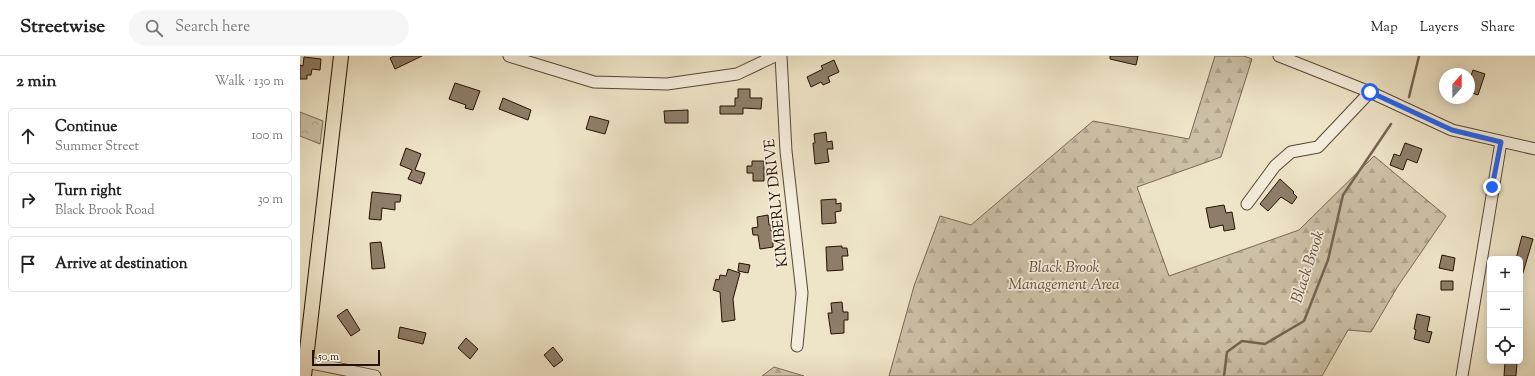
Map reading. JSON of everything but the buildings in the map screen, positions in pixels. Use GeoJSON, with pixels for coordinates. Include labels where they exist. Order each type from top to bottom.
{"type":"FeatureCollection","features":[{"type":"Feature","properties":{"kind":"main road"},"geometry":{"type":"LineString","coordinates":[[305,369],[341,56]]}},
{"type":"Feature","properties":{"kind":"street"},"geometry":{"type":"LineString","coordinates":[[509,56],[594,82],[667,84],[737,74],[775,56]]}},
{"type":"Feature","properties":{"kind":"street","name":"KIMBERLY DRIVE"},"geometry":{"type":"LineString","coordinates":[[781,56],[786,151],[802,293],[797,346]]}},
{"type":"Feature","properties":{"kind":"street"},"geometry":{"type":"LineString","coordinates":[[1279,56],[1370,92],[1452,130],[1535,149]]}},
{"type":"Feature","properties":{"kind":"street"},"geometry":{"type":"LineString","coordinates":[[1247,204],[1275,166],[1291,152],[1318,147],[1370,92]]}},
{"type":"Feature","properties":{"kind":"street"},"geometry":{"type":"LineString","coordinates":[[1462,376],[1501,142]]}},
{"type":"Feature","properties":{"kind":"street"},"geometry":{"type":"LineString","coordinates":[[305,369],[375,376]]}},
{"type":"Feature","properties":{"kind":"green space","name":"Black Brook Management Area"},"geometry":{"type":"Polygon","coordinates":[[[1215,56],[1244,56],[1252,59],[1221,157],[1137,187],[1169,276],[1299,230],[1374,156],[1446,216],[1398,286],[1371,332],[1348,330],[1322,376],[889,376],[914,286],[940,216],[971,225],[1093,121],[1189,139],[1215,56]]]}},
{"type":"Feature","properties":{"kind":"green space"},"geometry":{"type":"Polygon","coordinates":[[[300,112],[323,121],[320,144],[300,136],[300,112]]]}},
{"type":"Feature","properties":{"kind":"green space"},"geometry":{"type":"Polygon","coordinates":[[[774,367],[804,376],[762,376],[774,367]]]}},
{"type":"Feature","properties":{"kind":"waterway","name":"Black Brook"},"geometry":{"type":"LineString","coordinates":[[1409,97],[1419,56]]}},
{"type":"Feature","properties":{"kind":"waterway","name":"Black Brook"},"geometry":{"type":"LineString","coordinates":[[1224,376],[1227,352],[1242,341],[1265,344],[1304,321],[1328,260],[1343,195],[1391,124]]}},
{"type":"Feature","properties":{"kind":"route"},"geometry":{"type":"LineString","coordinates":[[1370,92],[1410,112],[1452,130],[1501,142],[1492,187]]}}]}
